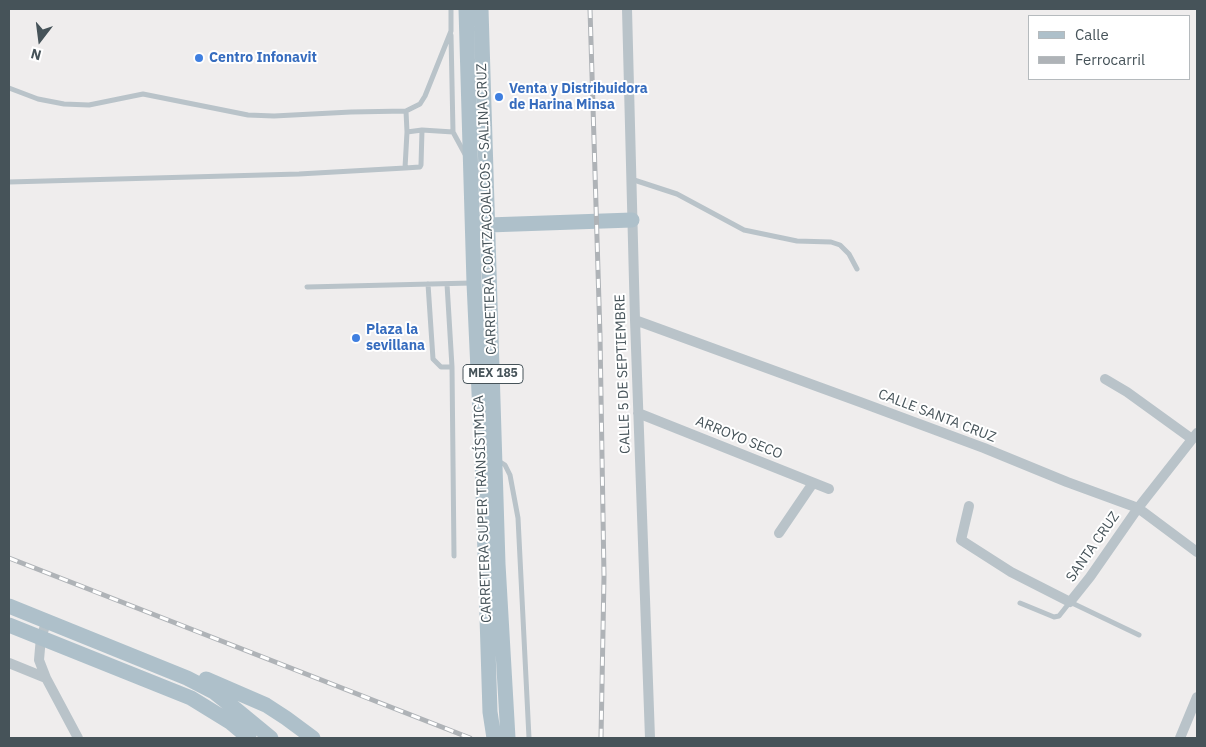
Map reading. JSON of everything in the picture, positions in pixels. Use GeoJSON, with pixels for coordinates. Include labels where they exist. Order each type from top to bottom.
{"type":"FeatureCollection","features":[{"type":"Feature","properties":{"kind":"main road","name":"CARRETERA SUPER TRANSÍSTMICA"},"geometry":{"type":"LineString","coordinates":[[466,9],[474,283],[489,459],[490,712],[493,737]]}},
{"type":"Feature","properties":{"kind":"main road","name":"CARRETERA COATZACOALCOS - SALINA CRUZ"},"geometry":{"type":"LineString","coordinates":[[481,9],[490,284],[489,459],[498,564],[493,737]]}},
{"type":"Feature","properties":{"kind":"main road"},"geometry":{"type":"LineString","coordinates":[[472,220],[488,225],[632,220]]}},
{"type":"Feature","properties":{"kind":"main road"},"geometry":{"type":"LineString","coordinates":[[9,606],[187,678],[214,692],[271,738]]}},
{"type":"Feature","properties":{"kind":"main road"},"geometry":{"type":"LineString","coordinates":[[9,625],[191,698],[230,722],[249,738]]}},
{"type":"Feature","properties":{"kind":"main road"},"geometry":{"type":"LineString","coordinates":[[110,646],[200,677],[266,705],[313,738]]}},
{"type":"Feature","properties":{"kind":"street","name":"CALLE 5 DE SEPTIEMBRE"},"geometry":{"type":"LineString","coordinates":[[627,9],[635,320],[650,738]]}},
{"type":"Feature","properties":{"kind":"street","name":"CALLE SANTA CRUZ"},"geometry":{"type":"LineString","coordinates":[[635,320],[869,405],[1138,508],[1197,552]]}},
{"type":"Feature","properties":{"kind":"street"},"geometry":{"type":"LineString","coordinates":[[1105,379],[1195,436],[1138,508]]}},
{"type":"Feature","properties":{"kind":"street","name":"ARROYO SECO"},"geometry":{"type":"LineString","coordinates":[[638,413],[829,489]]}},
{"type":"Feature","properties":{"kind":"street"},"geometry":{"type":"LineString","coordinates":[[779,534],[813,483]]}},
{"type":"Feature","properties":{"kind":"street"},"geometry":{"type":"LineString","coordinates":[[969,506],[961,540],[1011,572],[1070,602]]}},
{"type":"Feature","properties":{"kind":"street","name":"SANTA CRUZ"},"geometry":{"type":"LineString","coordinates":[[1070,602],[1090,578],[1138,508]]}},
{"type":"Feature","properties":{"kind":"street"},"geometry":{"type":"LineString","coordinates":[[47,621],[41,637],[39,660],[46,678],[78,738]]}},
{"type":"Feature","properties":{"kind":"street"},"geometry":{"type":"LineString","coordinates":[[9,664],[46,678]]}},
{"type":"Feature","properties":{"kind":"street"},"geometry":{"type":"LineString","coordinates":[[1180,738],[1197,697]]}},
{"type":"Feature","properties":{"kind":"lane"},"geometry":{"type":"LineString","coordinates":[[452,9],[453,132],[471,165]]}},
{"type":"Feature","properties":{"kind":"lane"},"geometry":{"type":"LineString","coordinates":[[9,88],[38,99],[64,104],[89,105],[143,94],[248,115],[274,116],[406,111],[420,104],[425,96],[451,31]]}},
{"type":"Feature","properties":{"kind":"lane"},"geometry":{"type":"LineString","coordinates":[[405,168],[406,111]]}},
{"type":"Feature","properties":{"kind":"lane"},"geometry":{"type":"LineString","coordinates":[[407,132],[422,130],[453,132]]}},
{"type":"Feature","properties":{"kind":"lane"},"geometry":{"type":"LineString","coordinates":[[9,182],[299,174],[420,167],[422,130]]}},
{"type":"Feature","properties":{"kind":"lane"},"geometry":{"type":"LineString","coordinates":[[631,179],[677,194],[744,230],[797,241],[831,242],[840,245],[849,254],[857,269]]}},
{"type":"Feature","properties":{"kind":"lane"},"geometry":{"type":"LineString","coordinates":[[428,284],[432,359],[441,367],[452,367]]}},
{"type":"Feature","properties":{"kind":"lane"},"geometry":{"type":"LineString","coordinates":[[447,284],[452,367],[454,556]]}},
{"type":"Feature","properties":{"kind":"lane"},"geometry":{"type":"LineString","coordinates":[[307,287],[490,284]]}},
{"type":"Feature","properties":{"kind":"lane"},"geometry":{"type":"LineString","coordinates":[[489,459],[505,465],[510,475],[518,518],[529,738]]}},
{"type":"Feature","properties":{"kind":"lane"},"geometry":{"type":"LineString","coordinates":[[1020,603],[1057,618],[1070,602],[1139,635]]}},
{"type":"Feature","properties":{"kind":"railway"},"geometry":{"type":"LineString","coordinates":[[590,9],[600,336],[604,576],[601,738]]}},
{"type":"Feature","properties":{"kind":"railway"},"geometry":{"type":"LineString","coordinates":[[9,558],[470,738]]}},
{"type":"Feature","properties":{"kind":"place","name":"Centro Infonavit"},"geometry":{"type":"Point","coordinates":[199,58]}},
{"type":"Feature","properties":{"kind":"place","name":"Venta y Distribuidora de Harina Minsa"},"geometry":{"type":"Point","coordinates":[499,97]}},
{"type":"Feature","properties":{"kind":"place","name":"Plaza la sevillana"},"geometry":{"type":"Point","coordinates":[356,338]}}]}
